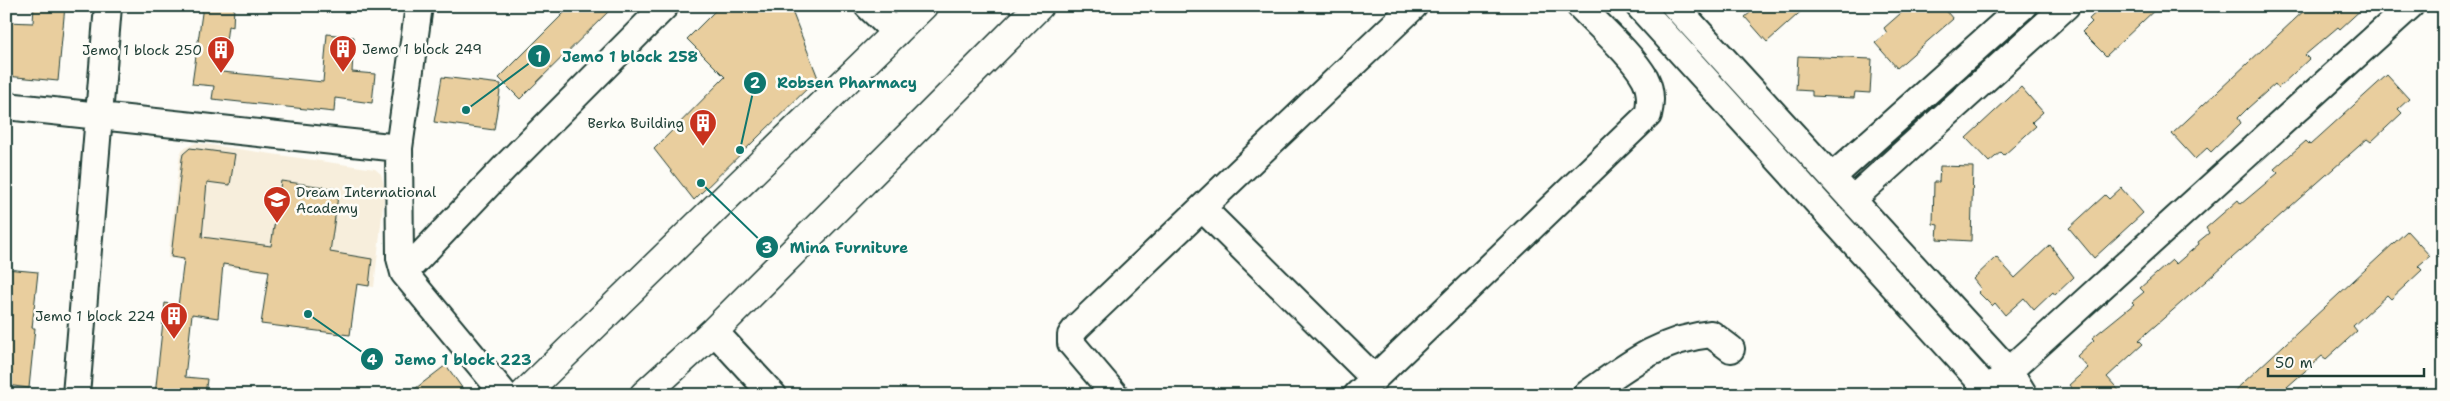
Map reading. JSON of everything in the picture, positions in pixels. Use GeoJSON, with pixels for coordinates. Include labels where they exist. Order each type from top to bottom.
{"type":"FeatureCollection","features":[{"type":"Feature","properties":{"kind":"main road"},"geometry":{"type":"LineString","coordinates":[[523,395],[923,6]]}},
{"type":"Feature","properties":{"kind":"main road"},"geometry":{"type":"LineString","coordinates":[[644,395],[714,331],[1039,6]]}},
{"type":"Feature","properties":{"kind":"street"},"geometry":{"type":"LineString","coordinates":[[76,395],[108,6]]}},
{"type":"Feature","properties":{"kind":"street"},"geometry":{"type":"LineString","coordinates":[[419,6],[399,148],[399,241],[404,274],[505,395]]}},
{"type":"Feature","properties":{"kind":"street"},"geometry":{"type":"LineString","coordinates":[[404,274],[504,168],[665,6]]}},
{"type":"Feature","properties":{"kind":"street"},"geometry":{"type":"LineString","coordinates":[[868,6],[896,33]]}},
{"type":"Feature","properties":{"kind":"street"},"geometry":{"type":"LineString","coordinates":[[1115,395],[1076,350],[1072,343],[1071,335],[1414,6]]}},
{"type":"Feature","properties":{"kind":"street"},"geometry":{"type":"LineString","coordinates":[[1202,208],[1366,387],[1648,115],[1651,106],[1650,93],[1645,78],[1580,6]]}},
{"type":"Feature","properties":{"kind":"street"},"geometry":{"type":"LineString","coordinates":[[1639,6],[1993,392],[2010,372],[2410,6]]}},
{"type":"Feature","properties":{"kind":"street"},"geometry":{"type":"LineString","coordinates":[[1675,6],[2010,372],[2024,395]]}},
{"type":"Feature","properties":{"kind":"street"},"geometry":{"type":"LineString","coordinates":[[1853,199],[2066,6]]}},
{"type":"Feature","properties":{"kind":"street"},"geometry":{"type":"LineString","coordinates":[[1832,177],[2019,10],[2035,34]]}},
{"type":"Feature","properties":{"kind":"street"},"geometry":{"type":"LineString","coordinates":[[6,106],[399,148]]}},
{"type":"Feature","properties":{"kind":"street"},"geometry":{"type":"LineString","coordinates":[[714,331],[773,395]]}},
{"type":"Feature","properties":{"kind":"street"},"geometry":{"type":"LineString","coordinates":[[1586,395],[1629,364],[1661,346],[1690,336],[1711,334],[1732,350]]}},
{"type":"Feature","properties":{"kind":"shaded area","name":"Dream International Academy"},"geometry":{"type":"Polygon","coordinates":[[[196,143],[375,169],[381,174],[385,189],[374,287],[168,258],[180,154],[183,149],[196,143]]]}},
{"type":"Feature","properties":{"kind":"building"},"geometry":{"type":"Polygon","coordinates":[[[34,6],[65,6],[58,81],[6,76],[6,22],[33,23],[34,6]]]}},
{"type":"Feature","properties":{"kind":"building"},"geometry":{"type":"Polygon","coordinates":[[[203,6],[234,6],[233,27],[228,26],[222,72],[323,82],[327,34],[354,37],[352,72],[375,74],[372,103],[335,98],[334,112],[212,99],[214,86],[192,84],[203,6]]]}},
{"type":"Feature","properties":{"kind":"building"},"geometry":{"type":"Polygon","coordinates":[[[571,6],[614,6],[520,99],[499,78],[571,6]]]}},
{"type":"Feature","properties":{"kind":"building"},"geometry":{"type":"Polygon","coordinates":[[[720,6],[790,6],[818,78],[694,200],[654,149],[725,77],[687,39],[720,6]]]}},
{"type":"Feature","properties":{"kind":"building"},"geometry":{"type":"Polygon","coordinates":[[[1758,6],[1807,6],[1767,42],[1745,17],[1758,6]]]}},
{"type":"Feature","properties":{"kind":"building"},"geometry":{"type":"Polygon","coordinates":[[[1909,6],[1942,6],[1953,19],[1897,68],[1875,43],[1887,33],[1884,28],[1909,6]]]}},
{"type":"Feature","properties":{"kind":"building"},"geometry":{"type":"Polygon","coordinates":[[[2103,6],[2159,6],[2106,56],[2082,32],[2092,22],[2089,19],[2103,6]]]}},
{"type":"Feature","properties":{"kind":"building"},"geometry":{"type":"Polygon","coordinates":[[[2309,6],[2365,6],[2340,29],[2338,27],[2305,55],[2309,59],[2278,88],[2275,84],[2248,108],[2238,118],[2241,123],[2211,152],[2207,148],[2195,159],[2172,134],[2309,6]]]}},
{"type":"Feature","properties":{"kind":"building"},"geometry":{"type":"Polygon","coordinates":[[[1798,56],[1872,59],[1870,93],[1855,92],[1854,98],[1812,96],[1812,91],[1796,90],[1798,56]]]}},
{"type":"Feature","properties":{"kind":"building"},"geometry":{"type":"Polygon","coordinates":[[[2387,75],[2409,99],[2398,109],[2402,113],[2371,142],[2367,139],[2139,340],[2143,344],[2107,377],[2123,395],[2077,395],[2069,385],[2088,368],[2077,356],[2094,340],[2092,338],[2134,304],[2132,302],[2144,292],[2140,288],[2172,260],[2176,264],[2209,233],[2206,228],[2238,200],[2241,204],[2278,173],[2274,169],[2306,141],[2310,145],[2387,75]]]}},
{"type":"Feature","properties":{"kind":"building"},"geometry":{"type":"Polygon","coordinates":[[[442,77],[501,84],[494,130],[434,122],[442,77]]]}},
{"type":"Feature","properties":{"kind":"building"},"geometry":{"type":"Polygon","coordinates":[[[2021,87],[2043,112],[2032,122],[2036,126],[2004,155],[2001,152],[1989,162],[1966,138],[2021,87]]]}},
{"type":"Feature","properties":{"kind":"building"},"geometry":{"type":"Polygon","coordinates":[[[190,148],[235,154],[230,185],[207,182],[202,237],[271,246],[281,181],[339,189],[330,252],[372,259],[369,286],[357,284],[350,335],[261,324],[269,271],[223,264],[218,318],[192,314],[185,377],[207,379],[205,395],[155,395],[165,303],[178,306],[184,259],[171,257],[182,159],[183,154],[190,148]]]}},
{"type":"Feature","properties":{"kind":"building"},"geometry":{"type":"Polygon","coordinates":[[[1940,166],[1973,167],[1971,241],[1937,239],[1938,225],[1933,224],[1934,182],[1939,182],[1940,166]]]}},
{"type":"Feature","properties":{"kind":"building"},"geometry":{"type":"Polygon","coordinates":[[[2121,188],[2143,213],[2094,258],[2069,228],[2105,195],[2109,199],[2121,188]]]}},
{"type":"Feature","properties":{"kind":"building"},"geometry":{"type":"Polygon","coordinates":[[[2407,231],[2430,256],[2418,266],[2422,270],[2391,299],[2387,295],[2353,326],[2357,331],[2326,359],[2322,356],[2287,387],[2294,395],[2230,395],[2407,231]]]}},
{"type":"Feature","properties":{"kind":"building"},"geometry":{"type":"Polygon","coordinates":[[[2050,245],[2074,277],[2055,295],[2053,292],[2034,310],[2024,298],[2005,315],[1995,303],[1992,306],[1978,292],[1981,289],[1973,279],[1996,257],[2015,278],[2050,245]]]}},
{"type":"Feature","properties":{"kind":"building"},"geometry":{"type":"Polygon","coordinates":[[[6,269],[38,272],[32,328],[35,328],[29,388],[6,385],[6,269]]]}},
{"type":"Feature","properties":{"kind":"building"},"geometry":{"type":"Polygon","coordinates":[[[446,365],[467,395],[407,395],[446,365]]]}},
{"type":"Feature","properties":{"kind":"place","name":"Jemo 1 block 249"},"geometry":{"type":"Point","coordinates":[343,73]}},
{"type":"Feature","properties":{"kind":"place","name":"Jemo 1 block 250"},"geometry":{"type":"Point","coordinates":[221,74]}},
{"type":"Feature","properties":{"kind":"place","name":"Jemo 1 block 258"},"geometry":{"type":"Point","coordinates":[466,110]}},
{"type":"Feature","properties":{"kind":"place","name":"Berka Building"},"geometry":{"type":"Point","coordinates":[703,147]}},
{"type":"Feature","properties":{"kind":"place","name":"Robsen Pharmacy"},"geometry":{"type":"Point","coordinates":[740,150]}},
{"type":"Feature","properties":{"kind":"place","name":"Mina Furniture"},"geometry":{"type":"Point","coordinates":[701,183]}},
{"type":"Feature","properties":{"kind":"place","name":"Dream International Academy"},"geometry":{"type":"Point","coordinates":[277,224]}},
{"type":"Feature","properties":{"kind":"place","name":"Jemo 1 block 223"},"geometry":{"type":"Point","coordinates":[308,314]}},
{"type":"Feature","properties":{"kind":"place","name":"Jemo 1 block 224"},"geometry":{"type":"Point","coordinates":[174,340]}}]}
